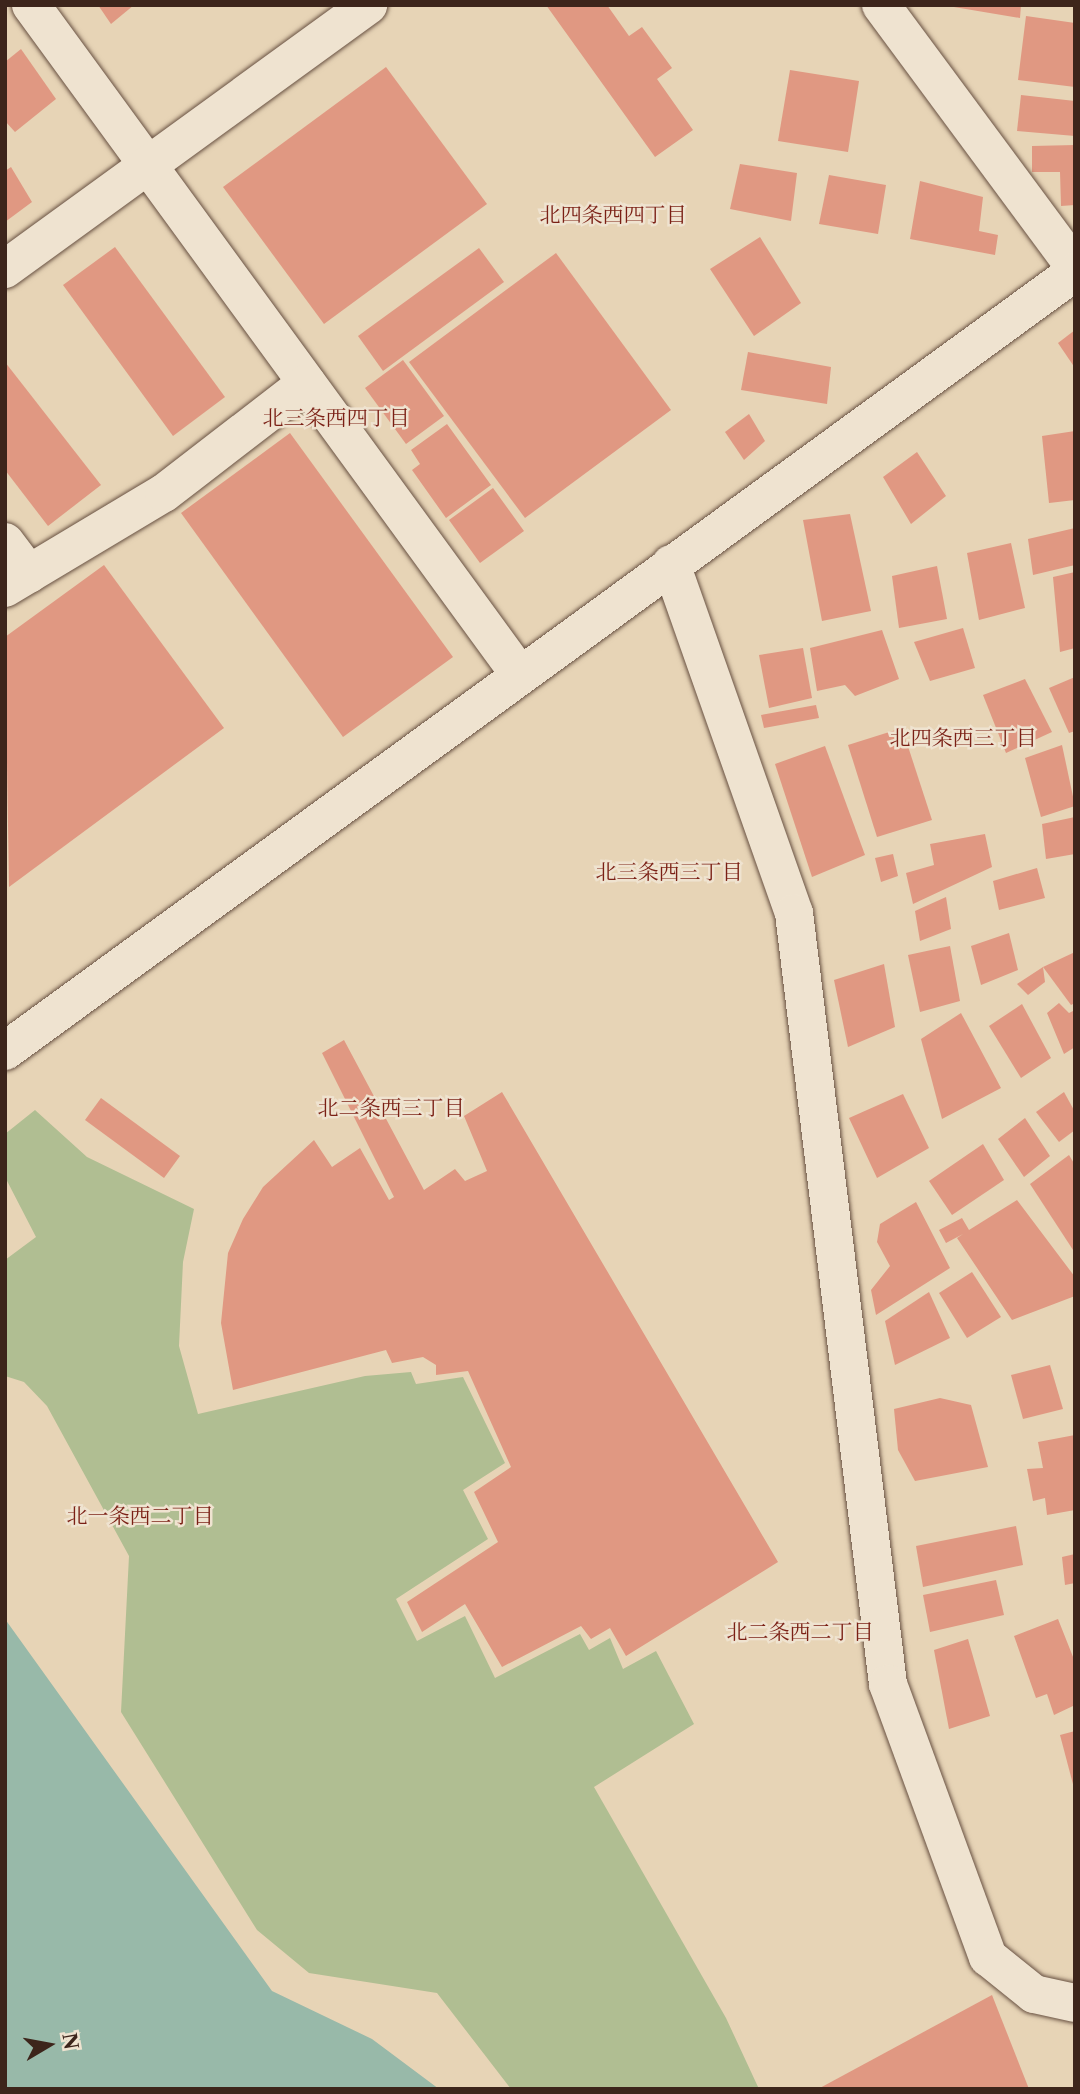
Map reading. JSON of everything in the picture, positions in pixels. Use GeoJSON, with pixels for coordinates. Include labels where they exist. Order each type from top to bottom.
{"type":"FeatureCollection","features":[{"type":"Feature","properties":{"kind":"street"},"geometry":{"type":"LineString","coordinates":[[31,5],[520,676]]}},
{"type":"Feature","properties":{"kind":"street"},"geometry":{"type":"LineString","coordinates":[[5,269],[368,5]]}},
{"type":"Feature","properties":{"kind":"street"},"geometry":{"type":"LineString","coordinates":[[5,1051],[1075,269],[881,5]]}},
{"type":"Feature","properties":{"kind":"street"},"geometry":{"type":"LineString","coordinates":[[5,542],[17,581],[164,493],[307,383]]}},
{"type":"Feature","properties":{"kind":"street"},"geometry":{"type":"LineString","coordinates":[[671,564],[794,913],[888,1684],[988,1957],[1034,1994],[1075,2003]]}},
{"type":"Feature","properties":{"kind":"shaded area"},"geometry":{"type":"Polygon","coordinates":[[[35,1110],[87,1157],[194,1209],[183,1262],[179,1346],[198,1414],[365,1376],[411,1372],[416,1384],[463,1377],[505,1463],[463,1490],[488,1539],[396,1599],[417,1641],[465,1616],[495,1678],[580,1634],[589,1650],[610,1638],[623,1669],[656,1651],[694,1724],[594,1787],[726,2018],[759,2089],[511,2089],[437,1993],[309,1973],[257,1930],[121,1712],[129,1556],[47,1406],[24,1382],[5,1376],[5,1260],[36,1237],[5,1177],[5,1134],[35,1110]]]}},
{"type":"Feature","properties":{"kind":"shaded area"},"geometry":{"type":"Polygon","coordinates":[[[5,1619],[272,1991],[372,2039],[439,2089],[5,2089],[5,1619]]]}},
{"type":"Feature","properties":{"kind":"building"},"geometry":{"type":"Polygon","coordinates":[[[98,5],[134,5],[111,24],[98,5]]]}},
{"type":"Feature","properties":{"kind":"building"},"geometry":{"type":"Polygon","coordinates":[[[546,5],[607,5],[629,36],[642,27],[672,68],[657,79],[693,130],[655,157],[546,5]]]}},
{"type":"Feature","properties":{"kind":"building"},"geometry":{"type":"Polygon","coordinates":[[[942,5],[1021,5],[1020,18],[942,5]]]}},
{"type":"Feature","properties":{"kind":"building"},"geometry":{"type":"Polygon","coordinates":[[[1026,16],[1075,23],[1075,87],[1018,80],[1026,16]]]}},
{"type":"Feature","properties":{"kind":"building"},"geometry":{"type":"Polygon","coordinates":[[[21,49],[56,99],[15,132],[5,121],[5,62],[21,49]]]}},
{"type":"Feature","properties":{"kind":"building"},"geometry":{"type":"Polygon","coordinates":[[[386,67],[487,204],[324,324],[223,187],[386,67]]]}},
{"type":"Feature","properties":{"kind":"building"},"geometry":{"type":"Polygon","coordinates":[[[790,70],[859,81],[848,152],[778,141],[790,70]]]}},
{"type":"Feature","properties":{"kind":"building"},"geometry":{"type":"Polygon","coordinates":[[[1021,95],[1075,101],[1075,136],[1017,131],[1021,95]]]}},
{"type":"Feature","properties":{"kind":"building"},"geometry":{"type":"Polygon","coordinates":[[[1075,145],[1075,205],[1061,206],[1060,172],[1032,172],[1032,146],[1075,145]]]}},
{"type":"Feature","properties":{"kind":"building"},"geometry":{"type":"Polygon","coordinates":[[[740,164],[797,173],[791,221],[730,209],[740,164]]]}},
{"type":"Feature","properties":{"kind":"building"},"geometry":{"type":"Polygon","coordinates":[[[11,167],[32,202],[5,222],[5,171],[11,167]]]}},
{"type":"Feature","properties":{"kind":"building"},"geometry":{"type":"Polygon","coordinates":[[[829,175],[886,185],[878,234],[819,224],[829,175]]]}},
{"type":"Feature","properties":{"kind":"building"},"geometry":{"type":"Polygon","coordinates":[[[920,181],[983,197],[979,231],[998,235],[995,255],[910,239],[920,181]]]}},
{"type":"Feature","properties":{"kind":"building"},"geometry":{"type":"Polygon","coordinates":[[[760,237],[801,303],[754,336],[710,269],[760,237]]]}},
{"type":"Feature","properties":{"kind":"building"},"geometry":{"type":"Polygon","coordinates":[[[115,247],[225,397],[173,436],[63,285],[115,247]]]}},
{"type":"Feature","properties":{"kind":"building"},"geometry":{"type":"Polygon","coordinates":[[[479,248],[504,282],[383,371],[358,336],[479,248]]]}},
{"type":"Feature","properties":{"kind":"building"},"geometry":{"type":"Polygon","coordinates":[[[556,253],[671,410],[525,518],[409,362],[556,253]]]}},
{"type":"Feature","properties":{"kind":"building"},"geometry":{"type":"Polygon","coordinates":[[[1075,330],[1075,368],[1058,343],[1075,330]]]}},
{"type":"Feature","properties":{"kind":"building"},"geometry":{"type":"Polygon","coordinates":[[[748,352],[831,367],[827,404],[741,390],[748,352]]]}},
{"type":"Feature","properties":{"kind":"building"},"geometry":{"type":"Polygon","coordinates":[[[403,360],[444,416],[406,444],[365,388],[403,360]]]}},
{"type":"Feature","properties":{"kind":"building"},"geometry":{"type":"Polygon","coordinates":[[[5,362],[101,485],[48,526],[5,470],[5,362]]]}},
{"type":"Feature","properties":{"kind":"building"},"geometry":{"type":"Polygon","coordinates":[[[749,414],[765,441],[744,460],[725,432],[749,414]]]}},
{"type":"Feature","properties":{"kind":"building"},"geometry":{"type":"Polygon","coordinates":[[[447,424],[491,485],[446,518],[412,470],[420,464],[411,450],[447,424]]]}},
{"type":"Feature","properties":{"kind":"building"},"geometry":{"type":"Polygon","coordinates":[[[1075,431],[1075,500],[1049,503],[1042,436],[1075,431]]]}},
{"type":"Feature","properties":{"kind":"building"},"geometry":{"type":"Polygon","coordinates":[[[290,433],[453,657],[343,737],[181,513],[290,433]]]}},
{"type":"Feature","properties":{"kind":"building"},"geometry":{"type":"Polygon","coordinates":[[[917,452],[946,496],[911,524],[883,477],[917,452]]]}},
{"type":"Feature","properties":{"kind":"building"},"geometry":{"type":"Polygon","coordinates":[[[493,488],[524,531],[480,563],[449,520],[493,488]]]}},
{"type":"Feature","properties":{"kind":"building"},"geometry":{"type":"Polygon","coordinates":[[[850,514],[871,611],[822,621],[803,520],[850,514]]]}},
{"type":"Feature","properties":{"kind":"building"},"geometry":{"type":"Polygon","coordinates":[[[1075,528],[1075,565],[1033,575],[1028,539],[1075,528]]]}},
{"type":"Feature","properties":{"kind":"building"},"geometry":{"type":"Polygon","coordinates":[[[1011,543],[1025,608],[979,620],[967,553],[1011,543]]]}},
{"type":"Feature","properties":{"kind":"building"},"geometry":{"type":"Polygon","coordinates":[[[104,565],[224,728],[9,887],[5,637],[104,565]]]}},
{"type":"Feature","properties":{"kind":"building"},"geometry":{"type":"Polygon","coordinates":[[[937,566],[947,619],[899,628],[892,576],[937,566]]]}},
{"type":"Feature","properties":{"kind":"building"},"geometry":{"type":"Polygon","coordinates":[[[1075,572],[1075,648],[1060,652],[1053,577],[1075,572]]]}},
{"type":"Feature","properties":{"kind":"building"},"geometry":{"type":"Polygon","coordinates":[[[963,628],[975,668],[930,681],[914,642],[963,628]]]}},
{"type":"Feature","properties":{"kind":"building"},"geometry":{"type":"Polygon","coordinates":[[[882,630],[899,679],[855,696],[845,685],[817,691],[810,648],[882,630]]]}},
{"type":"Feature","properties":{"kind":"building"},"geometry":{"type":"Polygon","coordinates":[[[803,648],[812,698],[769,708],[759,655],[803,648]]]}},
{"type":"Feature","properties":{"kind":"building"},"geometry":{"type":"Polygon","coordinates":[[[1075,677],[1075,731],[1069,733],[1049,688],[1075,677]]]}},
{"type":"Feature","properties":{"kind":"building"},"geometry":{"type":"Polygon","coordinates":[[[1025,679],[1052,732],[1006,753],[983,695],[1025,679]]]}},
{"type":"Feature","properties":{"kind":"building"},"geometry":{"type":"Polygon","coordinates":[[[816,705],[819,718],[764,728],[761,715],[816,705]]]}},
{"type":"Feature","properties":{"kind":"building"},"geometry":{"type":"Polygon","coordinates":[[[902,728],[932,820],[877,837],[848,745],[902,728]]]}},
{"type":"Feature","properties":{"kind":"building"},"geometry":{"type":"Polygon","coordinates":[[[1062,745],[1075,806],[1041,817],[1025,758],[1062,745]]]}},
{"type":"Feature","properties":{"kind":"building"},"geometry":{"type":"Polygon","coordinates":[[[825,746],[865,855],[812,877],[775,764],[825,746]]]}},
{"type":"Feature","properties":{"kind":"building"},"geometry":{"type":"Polygon","coordinates":[[[1075,817],[1075,854],[1046,859],[1042,824],[1075,817]]]}},
{"type":"Feature","properties":{"kind":"building"},"geometry":{"type":"Polygon","coordinates":[[[985,834],[992,867],[913,904],[906,873],[934,865],[930,844],[985,834]]]}},
{"type":"Feature","properties":{"kind":"building"},"geometry":{"type":"Polygon","coordinates":[[[893,854],[898,876],[881,882],[875,858],[893,854]]]}},
{"type":"Feature","properties":{"kind":"building"},"geometry":{"type":"Polygon","coordinates":[[[1037,868],[1045,898],[999,910],[993,881],[1037,868]]]}},
{"type":"Feature","properties":{"kind":"building"},"geometry":{"type":"Polygon","coordinates":[[[946,897],[951,929],[920,941],[915,911],[946,897]]]}},
{"type":"Feature","properties":{"kind":"building"},"geometry":{"type":"Polygon","coordinates":[[[1009,933],[1018,970],[981,985],[971,946],[1009,933]]]}},
{"type":"Feature","properties":{"kind":"building"},"geometry":{"type":"Polygon","coordinates":[[[950,946],[960,1001],[920,1012],[908,955],[950,946]]]}},
{"type":"Feature","properties":{"kind":"building"},"geometry":{"type":"Polygon","coordinates":[[[1075,952],[1075,1003],[1071,1005],[1043,967],[1075,952]]]}},
{"type":"Feature","properties":{"kind":"building"},"geometry":{"type":"Polygon","coordinates":[[[884,964],[895,1027],[848,1047],[834,980],[884,964]]]}},
{"type":"Feature","properties":{"kind":"building"},"geometry":{"type":"Polygon","coordinates":[[[1043,967],[1045,982],[1028,995],[1017,984],[1043,967]]]}},
{"type":"Feature","properties":{"kind":"building"},"geometry":{"type":"Polygon","coordinates":[[[1059,1003],[1069,1013],[1075,1010],[1075,1047],[1064,1054],[1047,1013],[1059,1003]]]}},
{"type":"Feature","properties":{"kind":"building"},"geometry":{"type":"Polygon","coordinates":[[[1022,1004],[1051,1058],[1021,1078],[989,1026],[1022,1004]]]}},
{"type":"Feature","properties":{"kind":"building"},"geometry":{"type":"Polygon","coordinates":[[[961,1013],[1001,1088],[942,1119],[921,1039],[961,1013]]]}},
{"type":"Feature","properties":{"kind":"building"},"geometry":{"type":"Polygon","coordinates":[[[344,1040],[424,1190],[455,1169],[465,1181],[487,1171],[464,1116],[502,1092],[778,1562],[626,1656],[610,1628],[591,1639],[581,1626],[502,1667],[465,1604],[422,1632],[407,1602],[498,1542],[474,1492],[511,1467],[468,1371],[436,1375],[436,1365],[423,1357],[392,1363],[386,1350],[233,1390],[221,1323],[228,1253],[243,1219],[263,1187],[314,1140],[332,1167],[360,1148],[389,1200],[394,1197],[322,1053],[344,1040]]]}},
{"type":"Feature","properties":{"kind":"building"},"geometry":{"type":"Polygon","coordinates":[[[1064,1092],[1075,1112],[1075,1130],[1059,1142],[1036,1112],[1064,1092]]]}},
{"type":"Feature","properties":{"kind":"building"},"geometry":{"type":"Polygon","coordinates":[[[903,1094],[929,1148],[877,1178],[849,1118],[903,1094]]]}},
{"type":"Feature","properties":{"kind":"building"},"geometry":{"type":"Polygon","coordinates":[[[101,1098],[180,1156],[164,1178],[85,1120],[101,1098]]]}},
{"type":"Feature","properties":{"kind":"building"},"geometry":{"type":"Polygon","coordinates":[[[1025,1118],[1050,1156],[1024,1177],[998,1139],[1025,1118]]]}},
{"type":"Feature","properties":{"kind":"building"},"geometry":{"type":"Polygon","coordinates":[[[983,1144],[1004,1180],[952,1215],[929,1181],[983,1144]]]}},
{"type":"Feature","properties":{"kind":"building"},"geometry":{"type":"Polygon","coordinates":[[[1069,1155],[1075,1165],[1075,1253],[1030,1184],[1069,1155]]]}},
{"type":"Feature","properties":{"kind":"building"},"geometry":{"type":"Polygon","coordinates":[[[1017,1200],[1075,1277],[1075,1296],[1012,1320],[957,1238],[963,1234],[946,1243],[939,1230],[962,1218],[969,1230],[1017,1200]]]}},
{"type":"Feature","properties":{"kind":"building"},"geometry":{"type":"Polygon","coordinates":[[[916,1202],[950,1268],[876,1315],[871,1290],[890,1266],[877,1242],[880,1224],[916,1202]]]}},
{"type":"Feature","properties":{"kind":"building"},"geometry":{"type":"Polygon","coordinates":[[[972,1272],[1001,1317],[967,1338],[939,1293],[972,1272]]]}},
{"type":"Feature","properties":{"kind":"building"},"geometry":{"type":"Polygon","coordinates":[[[929,1292],[950,1338],[895,1365],[885,1321],[929,1292]]]}},
{"type":"Feature","properties":{"kind":"building"},"geometry":{"type":"Polygon","coordinates":[[[1050,1365],[1063,1409],[1023,1419],[1011,1375],[1050,1365]]]}},
{"type":"Feature","properties":{"kind":"building"},"geometry":{"type":"Polygon","coordinates":[[[940,1398],[971,1405],[988,1467],[915,1481],[898,1450],[894,1409],[940,1398]]]}},
{"type":"Feature","properties":{"kind":"building"},"geometry":{"type":"Polygon","coordinates":[[[1075,1435],[1075,1510],[1047,1515],[1045,1498],[1033,1501],[1027,1469],[1043,1468],[1038,1442],[1075,1435]]]}},
{"type":"Feature","properties":{"kind":"building"},"geometry":{"type":"Polygon","coordinates":[[[1016,1526],[1023,1565],[923,1587],[916,1546],[1016,1526]]]}},
{"type":"Feature","properties":{"kind":"building"},"geometry":{"type":"Polygon","coordinates":[[[1075,1554],[1075,1583],[1065,1585],[1062,1557],[1075,1554]]]}},
{"type":"Feature","properties":{"kind":"building"},"geometry":{"type":"Polygon","coordinates":[[[996,1580],[1004,1615],[930,1632],[923,1595],[996,1580]]]}},
{"type":"Feature","properties":{"kind":"building"},"geometry":{"type":"Polygon","coordinates":[[[1058,1619],[1075,1662],[1075,1684],[1073,1706],[1054,1715],[1047,1694],[1036,1698],[1014,1636],[1058,1619]]]}},
{"type":"Feature","properties":{"kind":"building"},"geometry":{"type":"Polygon","coordinates":[[[968,1639],[990,1716],[949,1729],[934,1650],[968,1639]]]}},
{"type":"Feature","properties":{"kind":"building"},"geometry":{"type":"Polygon","coordinates":[[[1075,1731],[1075,1788],[1074,1788],[1060,1735],[1075,1731]]]}},
{"type":"Feature","properties":{"kind":"building"},"geometry":{"type":"Polygon","coordinates":[[[992,1995],[1029,2089],[818,2089],[992,1995]]]}},
{"type":"Feature","properties":{"kind":"district","name":"北四条西四丁目"},"geometry":{"type":"Point","coordinates":[613,215]}},
{"type":"Feature","properties":{"kind":"district","name":"北三条西四丁目"},"geometry":{"type":"Point","coordinates":[336,418]}},
{"type":"Feature","properties":{"kind":"district","name":"北四条西三丁目"},"geometry":{"type":"Point","coordinates":[963,738]}},
{"type":"Feature","properties":{"kind":"district","name":"北三条西三丁目"},"geometry":{"type":"Point","coordinates":[669,872]}},
{"type":"Feature","properties":{"kind":"district","name":"北二条西三丁目"},"geometry":{"type":"Point","coordinates":[391,1108]}},
{"type":"Feature","properties":{"kind":"district","name":"北一条西二丁目"},"geometry":{"type":"Point","coordinates":[140,1516]}},
{"type":"Feature","properties":{"kind":"district","name":"北二条西二丁目"},"geometry":{"type":"Point","coordinates":[800,1632]}}]}
